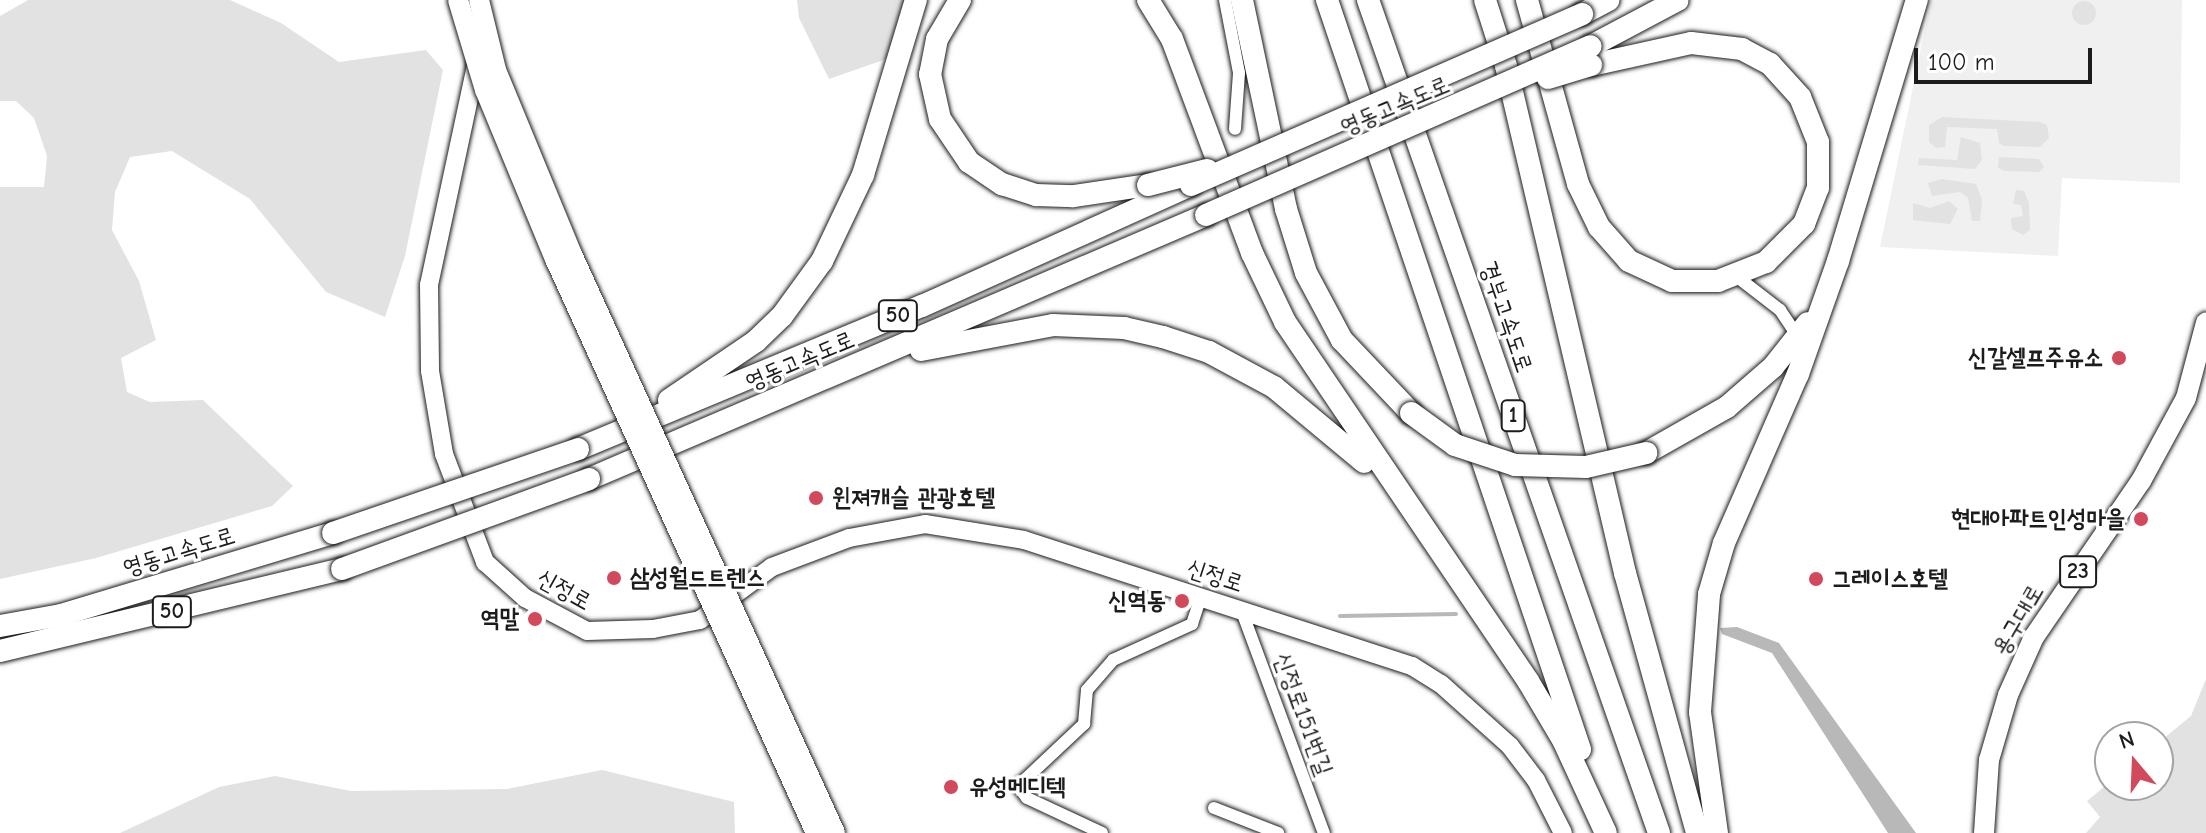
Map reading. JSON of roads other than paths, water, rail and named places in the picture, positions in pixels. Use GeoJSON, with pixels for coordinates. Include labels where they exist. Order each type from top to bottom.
{"type":"FeatureCollection","features":[{"type":"Feature","properties":{"kind":"highway"},"geometry":{"type":"LineString","coordinates":[[602,440],[736,355],[803,289],[837,234],[863,175],[918,0]]}},
{"type":"Feature","properties":{"kind":"highway"},"geometry":{"type":"LineString","coordinates":[[960,0],[937,39],[930,74],[940,119],[969,162],[1002,184],[1036,195],[1074,196],[1148,185],[1266,156]]}},
{"type":"Feature","properties":{"kind":"highway"},"geometry":{"type":"LineString","coordinates":[[1148,0],[1172,39],[1252,253],[1285,322],[1546,710],[1607,833]]}},
{"type":"Feature","properties":{"kind":"highway"},"geometry":{"type":"LineString","coordinates":[[1242,0],[1286,209],[1306,273],[1342,340],[1411,413],[1455,445],[1515,465],[1586,467],[1646,453],[1727,407],[1798,337],[1825,294],[1838,261]]}},
{"type":"Feature","properties":{"kind":"highway","name":"1"},"geometry":{"type":"LineString","coordinates":[[1327,0],[1607,833]]}},
{"type":"Feature","properties":{"kind":"highway","name":"경부고속도로"},"geometry":{"type":"LineString","coordinates":[[1368,0],[1659,833]]}},
{"type":"Feature","properties":{"kind":"highway"},"geometry":{"type":"LineString","coordinates":[[1485,0],[1506,66],[1625,573],[1697,833]]}},
{"type":"Feature","properties":{"kind":"highway"},"geometry":{"type":"LineString","coordinates":[[1527,0],[1578,184],[1609,241],[1629,261],[1672,281],[1704,283],[1736,276],[1779,251],[1804,224],[1813,203],[1820,158],[1800,97],[1770,64],[1725,45],[1671,45],[1591,55]]}},
{"type":"Feature","properties":{"kind":"highway","name":"영동고속도로"},"geometry":{"type":"LineString","coordinates":[[0,626],[61,615],[333,533],[602,440],[1191,185],[1266,156],[1608,0]]}},
{"type":"Feature","properties":{"kind":"highway"},"geometry":{"type":"LineString","coordinates":[[1591,55],[1678,0]]}},
{"type":"Feature","properties":{"kind":"highway"},"geometry":{"type":"LineString","coordinates":[[1717,833],[1700,712],[1709,594],[1724,543],[1798,374],[1838,261],[1917,0]]}},
{"type":"Feature","properties":{"kind":"highway","name":"영동고속도로"},"geometry":{"type":"LineString","coordinates":[[0,651],[342,569],[589,479],[1466,104],[1591,55]]}},
{"type":"Feature","properties":{"kind":"highway"},"geometry":{"type":"LineString","coordinates":[[846,370],[1001,331],[1053,325],[1124,328],[1163,337],[1245,370],[1310,412],[1344,440],[1433,541]]}},
{"type":"Feature","properties":{"kind":"main road"},"geometry":{"type":"LineString","coordinates":[[458,0],[485,90],[555,259],[816,833]]}},
{"type":"Feature","properties":{"kind":"main road"},"geometry":{"type":"LineString","coordinates":[[479,0],[496,70],[571,252],[835,833]]}},
{"type":"Feature","properties":{"kind":"main road","name":"용구대로"},"geometry":{"type":"LineString","coordinates":[[1984,833],[1989,760],[2008,695],[2034,637],[2141,481],[2186,398],[2206,323]]}},
{"type":"Feature","properties":{"kind":"street","name":"신정로"},"geometry":{"type":"LineString","coordinates":[[490,0],[429,285],[430,371],[444,454],[485,562],[525,598],[587,631],[653,629],[700,620],[772,567],[849,538],[925,524],[1024,540],[1383,653],[1441,684],[1510,746],[1536,780],[1563,833]]}},
{"type":"Feature","properties":{"kind":"street"},"geometry":{"type":"LineString","coordinates":[[1225,0],[1239,73],[1235,129]]}},
{"type":"Feature","properties":{"kind":"street"},"geometry":{"type":"LineString","coordinates":[[1736,276],[1780,310],[1798,337]]}},
{"type":"Feature","properties":{"kind":"street"},"geometry":{"type":"LineString","coordinates":[[1102,833],[1027,798],[1018,786],[1039,761],[1057,752],[1084,724],[1087,690],[1113,660],[1192,624],[1201,597]]}},
{"type":"Feature","properties":{"kind":"street","name":"신정로151번길"},"geometry":{"type":"LineString","coordinates":[[1241,609],[1324,833]]}},
{"type":"Feature","properties":{"kind":"street"},"geometry":{"type":"LineString","coordinates":[[1214,808],[1278,833]]}},
{"type":"Feature","properties":{"kind":"waterway"},"geometry":{"type":"LineString","coordinates":[[1340,616],[1456,614]]}},
{"type":"Feature","properties":{"kind":"place","name":"신갈셀프주유소"},"geometry":{"type":"Point","coordinates":[2119,358]}},
{"type":"Feature","properties":{"kind":"place","name":"윈져캐슬 관광호텔"},"geometry":{"type":"Point","coordinates":[816,498]}},
{"type":"Feature","properties":{"kind":"place","name":"현대아파트인성마을"},"geometry":{"type":"Point","coordinates":[2141,519]}},
{"type":"Feature","properties":{"kind":"place","name":"삼성월드트렌스"},"geometry":{"type":"Point","coordinates":[614,578]}},
{"type":"Feature","properties":{"kind":"place","name":"그레이스호텔"},"geometry":{"type":"Point","coordinates":[1816,579]}},
{"type":"Feature","properties":{"kind":"place","name":"신역동"},"geometry":{"type":"Point","coordinates":[1182,601]}},
{"type":"Feature","properties":{"kind":"place","name":"역말"},"geometry":{"type":"Point","coordinates":[535,619]}},
{"type":"Feature","properties":{"kind":"place","name":"유성메디텍"},"geometry":{"type":"Point","coordinates":[951,787]}}]}
